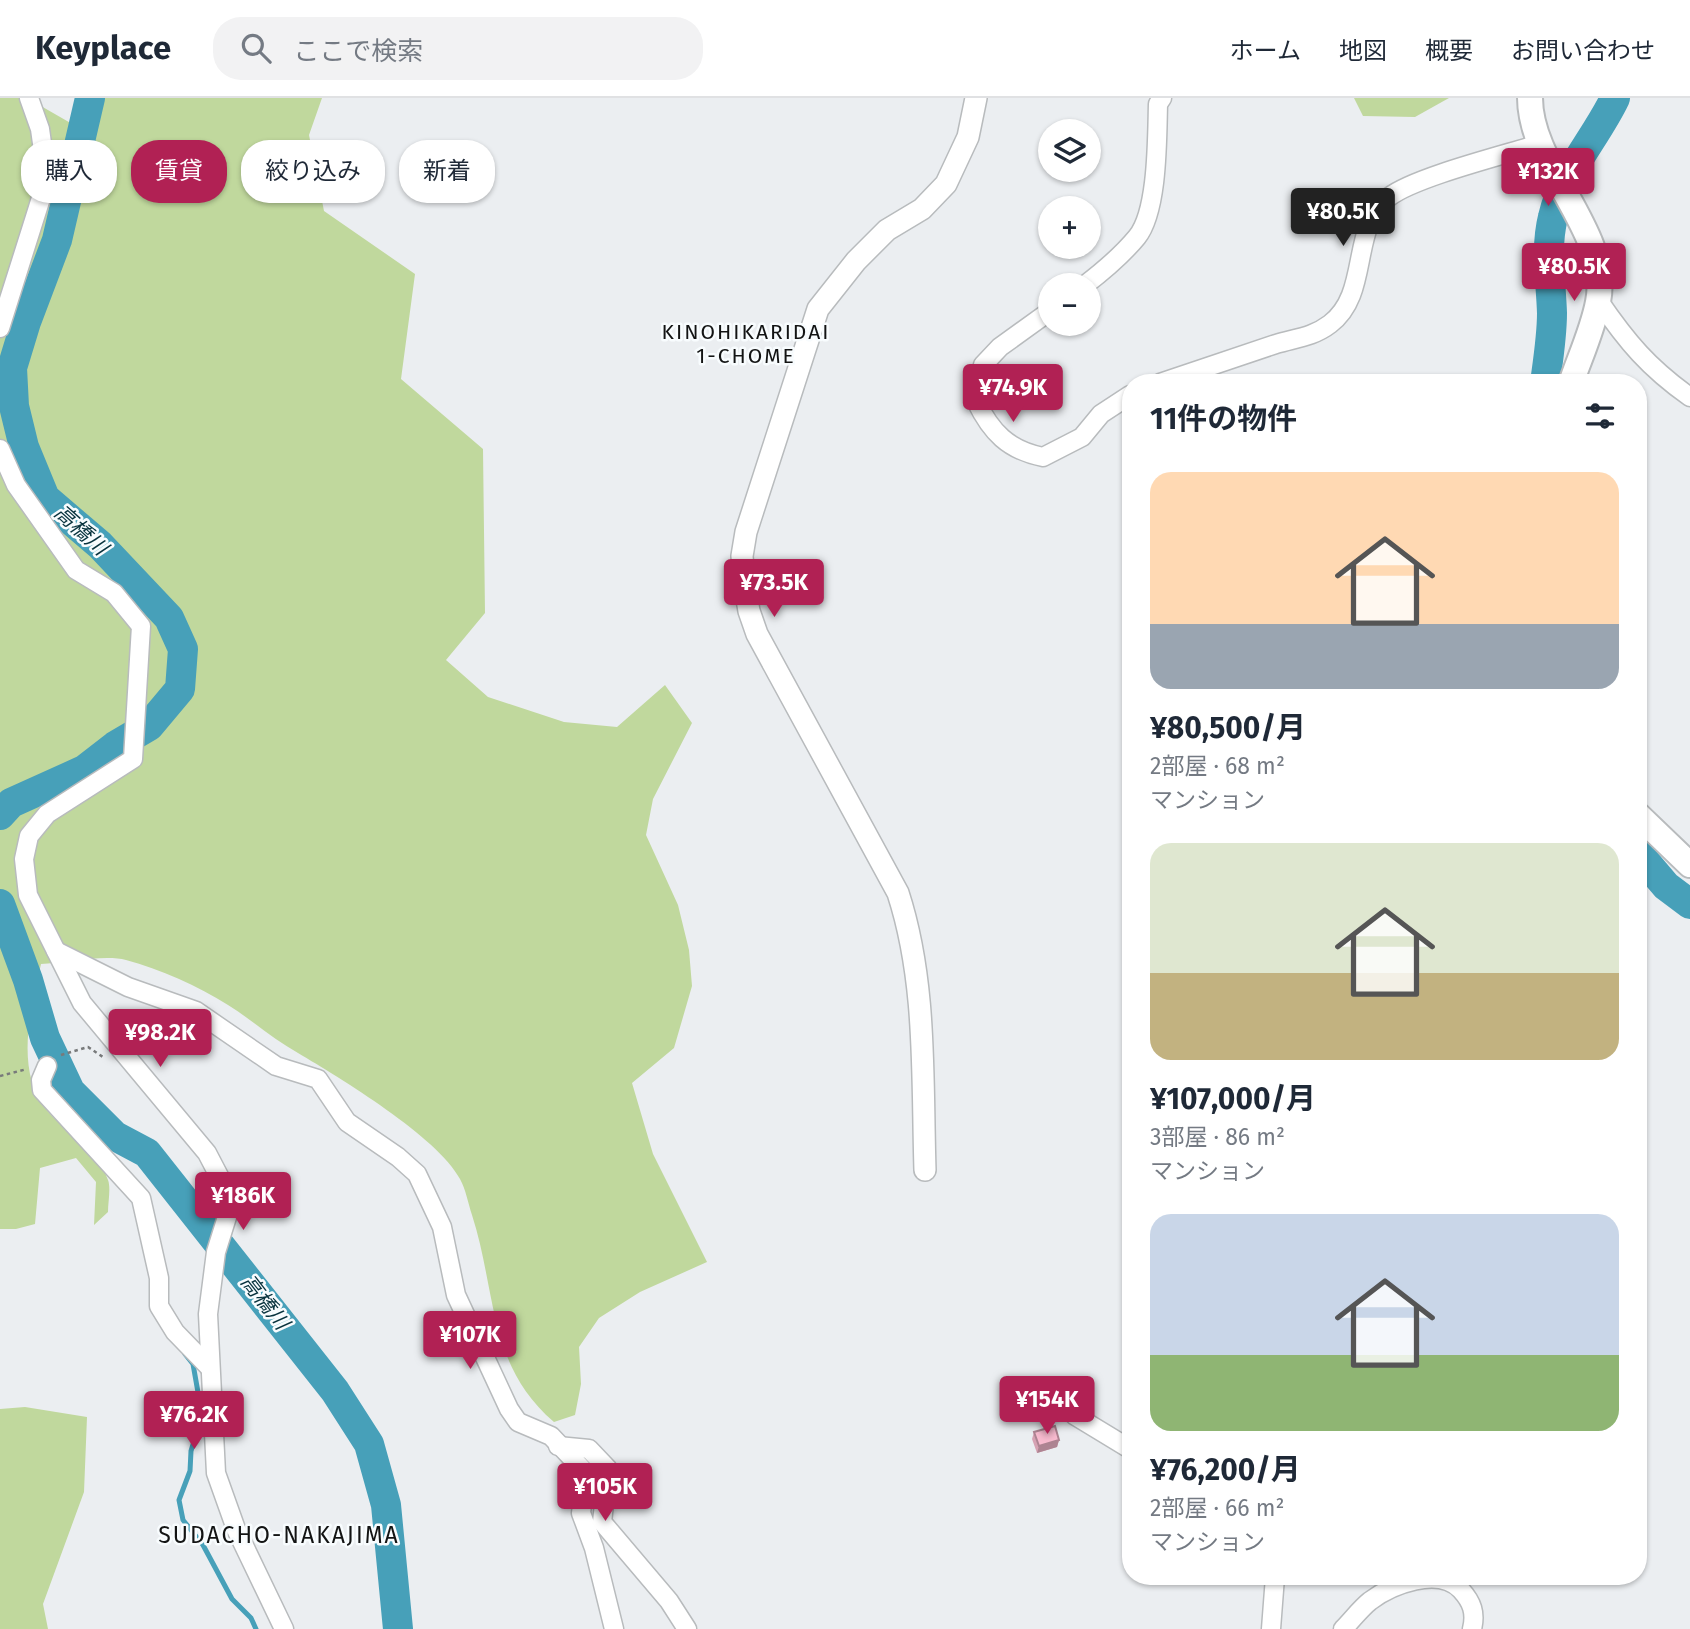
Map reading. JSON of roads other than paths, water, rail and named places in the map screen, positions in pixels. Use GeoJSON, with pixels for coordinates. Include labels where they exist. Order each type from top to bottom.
{"type":"FeatureCollection","features":[{"type":"Feature","properties":{"kind":"main road"},"geometry":{"type":"LineString","coordinates":[[1530,98],[1530,110],[1539,144],[1583,223],[1598,271],[1599,301],[1574,374]]}},
{"type":"Feature","properties":{"kind":"main road"},"geometry":{"type":"LineString","coordinates":[[1647,824],[1690,865]]}},
{"type":"Feature","properties":{"kind":"street"},"geometry":{"type":"LineString","coordinates":[[0,328],[47,179],[40,128],[29,98]]}},
{"type":"Feature","properties":{"kind":"street"},"geometry":{"type":"LineString","coordinates":[[925,1170],[918,971],[911,933],[898,893],[757,634],[749,611],[742,556],[752,510],[818,309],[856,261],[887,230],[922,209],[946,184],[968,136],[976,98]]}},
{"type":"Feature","properties":{"kind":"street"},"geometry":{"type":"LineString","coordinates":[[1098,273],[1138,236],[1147,216],[1155,178],[1158,104],[1162,98]]}},
{"type":"Feature","properties":{"kind":"street"},"geometry":{"type":"LineString","coordinates":[[1187,374],[1311,336],[1331,324],[1346,309],[1353,295],[1373,217],[1388,197],[1415,184],[1539,144]]}},
{"type":"Feature","properties":{"kind":"street"},"geometry":{"type":"LineString","coordinates":[[1599,301],[1627,342],[1649,366],[1690,397]]}},
{"type":"Feature","properties":{"kind":"street"},"geometry":{"type":"LineString","coordinates":[[1038,320],[1000,347],[983,365],[976,401],[995,434],[1009,446],[1043,457],[1082,437],[1101,414],[1122,400]]}},
{"type":"Feature","properties":{"kind":"street"},"geometry":{"type":"LineString","coordinates":[[0,449],[16,485],[76,570],[114,593],[141,626],[133,759],[47,814],[29,836],[24,859],[28,895],[82,1003],[207,1153],[232,1201],[216,1252],[208,1314],[216,1473],[236,1529],[284,1629]]}},
{"type":"Feature","properties":{"kind":"street"},"geometry":{"type":"LineString","coordinates":[[56,951],[128,986],[196,1011],[276,1066],[318,1080],[347,1122],[398,1157],[417,1174],[436,1208],[456,1295],[509,1409],[518,1422],[551,1436],[586,1473],[581,1513],[594,1548],[614,1629]]}},
{"type":"Feature","properties":{"kind":"street"},"geometry":{"type":"LineString","coordinates":[[47,1066],[41,1080],[42,1090],[141,1198],[159,1278],[159,1306],[175,1332],[210,1368]]}},
{"type":"Feature","properties":{"kind":"street"},"geometry":{"type":"LineString","coordinates":[[1074,1415],[1122,1444]]}},
{"type":"Feature","properties":{"kind":"street"},"geometry":{"type":"LineString","coordinates":[[558,1446],[589,1449],[608,1469],[602,1522],[669,1601],[687,1629]]}},
{"type":"Feature","properties":{"kind":"street"},"geometry":{"type":"LineString","coordinates":[[1271,1629],[1274,1585]]}},
{"type":"Feature","properties":{"kind":"street"},"geometry":{"type":"LineString","coordinates":[[1343,1629],[1369,1602],[1402,1585]]}},
{"type":"Feature","properties":{"kind":"street"},"geometry":{"type":"LineString","coordinates":[[1456,1585],[1470,1600],[1475,1618],[1472,1629]]}},
{"type":"Feature","properties":{"kind":"waterway","name":"高橋川"},"geometry":{"type":"LineString","coordinates":[[0,815],[11,803],[84,770],[115,746],[149,726],[180,689],[183,649],[169,618],[100,545],[45,498],[24,447],[14,406],[12,368],[57,240],[90,98]]}},
{"type":"Feature","properties":{"kind":"waterway"},"geometry":{"type":"LineString","coordinates":[[1546,374],[1552,322],[1549,253],[1553,217],[1564,185],[1615,98]]}},
{"type":"Feature","properties":{"kind":"waterway"},"geometry":{"type":"LineString","coordinates":[[1647,864],[1666,886],[1690,904]]}},
{"type":"Feature","properties":{"kind":"waterway","name":"高橋川"},"geometry":{"type":"LineString","coordinates":[[0,904],[28,980],[45,1038],[70,1091],[115,1136],[147,1153],[335,1391],[369,1444],[386,1505],[398,1629]]}},
{"type":"Feature","properties":{"kind":"waterway"},"geometry":{"type":"LineString","coordinates":[[59,1068],[62,1093],[111,1155]]}},
{"type":"Feature","properties":{"kind":"waterway"},"geometry":{"type":"LineString","coordinates":[[185,1354],[193,1364],[202,1415],[191,1451],[190,1471],[179,1500],[183,1520],[203,1545],[232,1599],[251,1618],[256,1629]]}},
{"type":"Feature","properties":{"kind":"district","name":"KINOHIKARIDAI 1-CHOME"},"geometry":{"type":"Point","coordinates":[746,344]}},
{"type":"Feature","properties":{"kind":"district","name":"SUDACHO-NAKAJIMA"},"geometry":{"type":"Point","coordinates":[279,1535]}}]}
